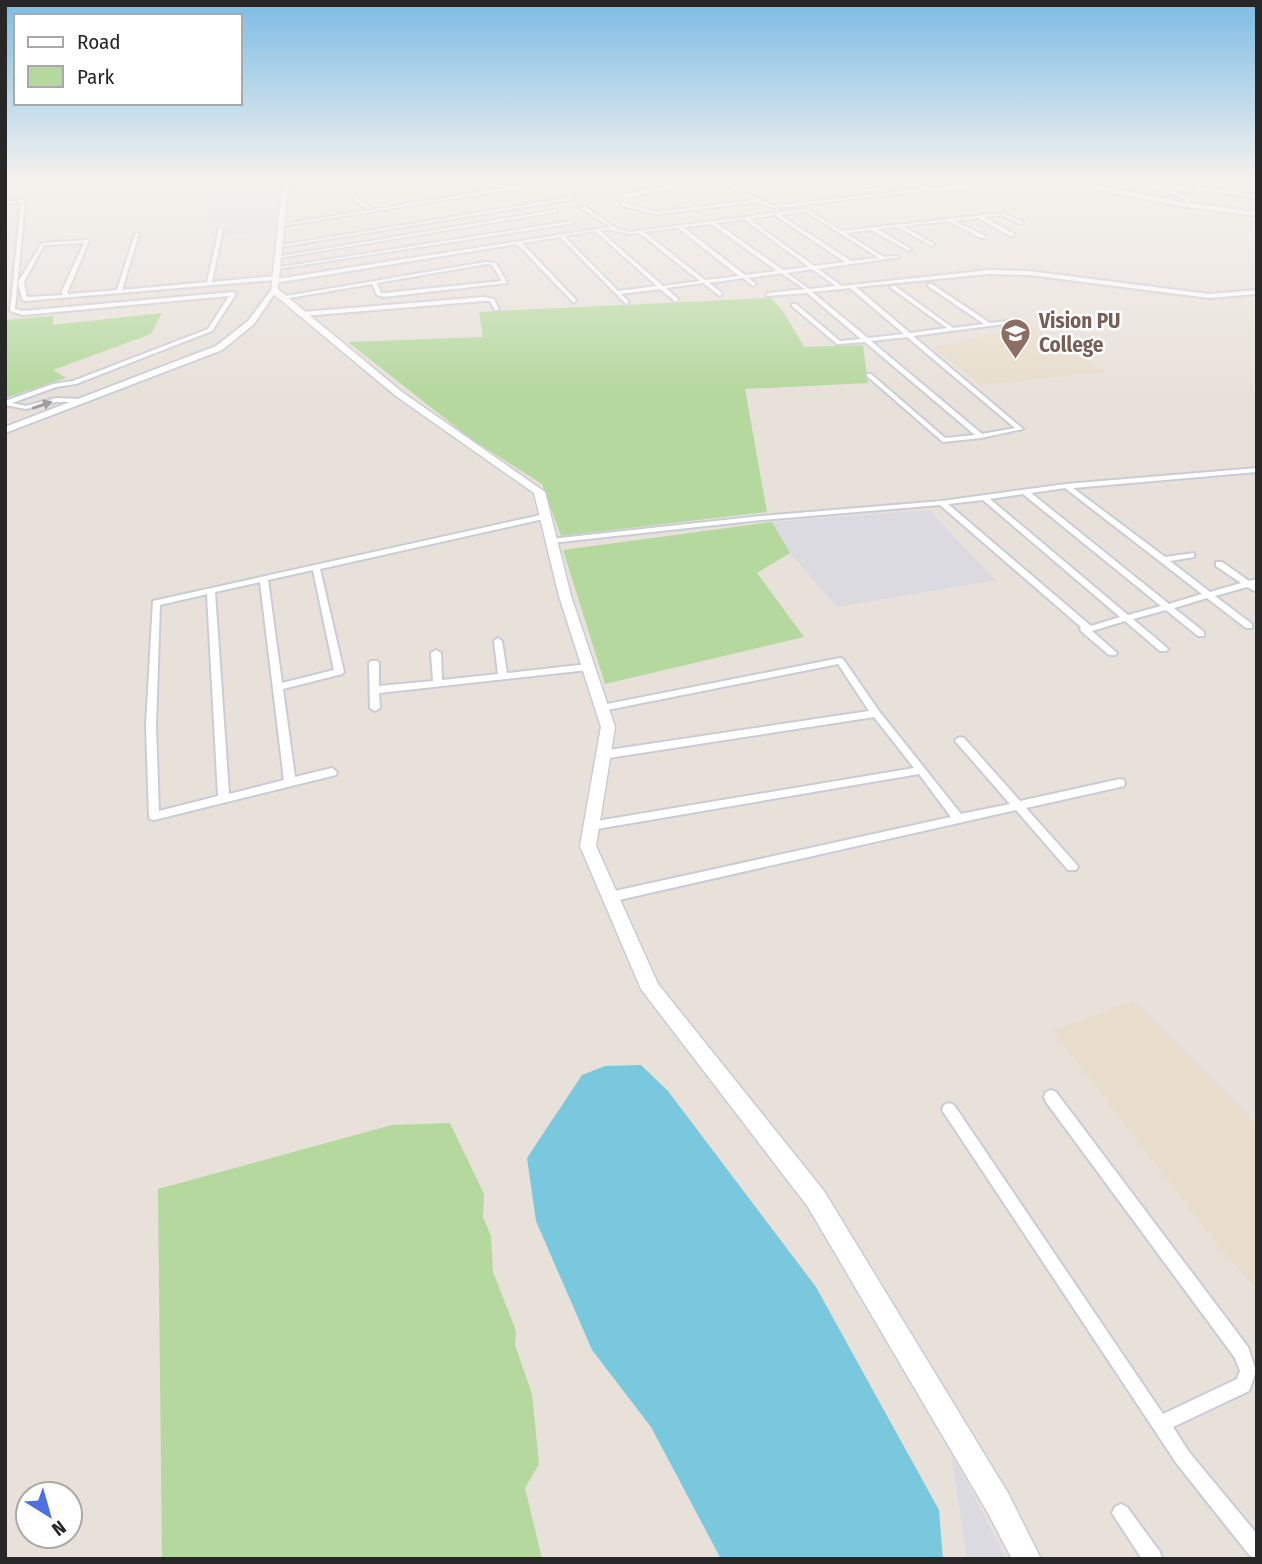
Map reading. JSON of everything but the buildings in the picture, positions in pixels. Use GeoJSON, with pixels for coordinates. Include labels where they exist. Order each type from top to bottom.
{"type":"FeatureCollection","features":[{"type":"Feature","properties":{"kind":"main road"},"geometry":{"type":"LineString","coordinates":[[279,250],[277,274],[303,314],[399,394],[539,492],[565,596],[608,727],[587,846],[651,989],[816,1199],[999,1503],[1027,1559]]}},
{"type":"Feature","properties":{"kind":"street"},"geometry":{"type":"LineString","coordinates":[[6,403],[55,384],[74,383],[210,330],[233,294],[23,313],[12,310],[18,250]]}},
{"type":"Feature","properties":{"kind":"street"},"geometry":{"type":"LineString","coordinates":[[39,250],[21,282],[25,299],[209,284],[464,250]]}},
{"type":"Feature","properties":{"kind":"street"},"geometry":{"type":"LineString","coordinates":[[68,296],[64,293],[84,250]]}},
{"type":"Feature","properties":{"kind":"street"},"geometry":{"type":"LineString","coordinates":[[119,291],[132,250]]}},
{"type":"Feature","properties":{"kind":"street"},"geometry":{"type":"LineString","coordinates":[[209,284],[216,250]]}},
{"type":"Feature","properties":{"kind":"street"},"geometry":{"type":"LineString","coordinates":[[5,429],[219,348],[246,330],[265,309],[277,274],[307,253],[325,250]]}},
{"type":"Feature","properties":{"kind":"street"},"geometry":{"type":"LineString","coordinates":[[277,274],[369,250]]}},
{"type":"Feature","properties":{"kind":"street"},"geometry":{"type":"LineString","coordinates":[[277,274],[314,262],[391,250]]}},
{"type":"Feature","properties":{"kind":"street"},"geometry":{"type":"LineString","coordinates":[[526,250],[574,301]]}},
{"type":"Feature","properties":{"kind":"street"},"geometry":{"type":"LineString","coordinates":[[575,250],[626,302]]}},
{"type":"Feature","properties":{"kind":"street"},"geometry":{"type":"LineString","coordinates":[[619,250],[676,300]]}},
{"type":"Feature","properties":{"kind":"street"},"geometry":{"type":"LineString","coordinates":[[663,250],[720,294]]}},
{"type":"Feature","properties":{"kind":"street"},"geometry":{"type":"LineString","coordinates":[[709,250],[753,284]]}},
{"type":"Feature","properties":{"kind":"street"},"geometry":{"type":"LineString","coordinates":[[751,250],[806,289],[981,436]]}},
{"type":"Feature","properties":{"kind":"street"},"geometry":{"type":"LineString","coordinates":[[789,250],[840,287]]}},
{"type":"Feature","properties":{"kind":"street"},"geometry":{"type":"LineString","coordinates":[[830,250],[850,263]]}},
{"type":"Feature","properties":{"kind":"street"},"geometry":{"type":"LineString","coordinates":[[869,250],[882,258]]}},
{"type":"Feature","properties":{"kind":"street"},"geometry":{"type":"LineString","coordinates":[[307,253],[314,262]]}},
{"type":"Feature","properties":{"kind":"street"},"geometry":{"type":"LineString","coordinates":[[617,293],[897,257]]}},
{"type":"Feature","properties":{"kind":"street"},"geometry":{"type":"LineString","coordinates":[[277,274],[374,282],[490,263],[505,282],[384,295],[379,294],[374,282]]}},
{"type":"Feature","properties":{"kind":"street"},"geometry":{"type":"LineString","coordinates":[[768,295],[806,289],[1002,272],[1029,273],[1195,295],[1257,292]]}},
{"type":"Feature","properties":{"kind":"street"},"geometry":{"type":"LineString","coordinates":[[930,285],[989,325]]}},
{"type":"Feature","properties":{"kind":"street"},"geometry":{"type":"LineString","coordinates":[[851,286],[1020,429],[943,440],[869,375]]}},
{"type":"Feature","properties":{"kind":"street"},"geometry":{"type":"LineString","coordinates":[[893,287],[953,330]]}},
{"type":"Feature","properties":{"kind":"street"},"geometry":{"type":"LineString","coordinates":[[303,314],[484,299],[492,300],[496,309]]}},
{"type":"Feature","properties":{"kind":"street"},"geometry":{"type":"LineString","coordinates":[[794,304],[839,343],[1016,322]]}},
{"type":"Feature","properties":{"kind":"street"},"geometry":{"type":"LineString","coordinates":[[6,403],[19,409],[32,409],[57,400],[79,401]]}},
{"type":"Feature","properties":{"kind":"street"},"geometry":{"type":"LineString","coordinates":[[551,541],[761,518],[942,503],[1066,486],[1255,472]]}},
{"type":"Feature","properties":{"kind":"street"},"geometry":{"type":"LineString","coordinates":[[1066,486],[1249,626]]}},
{"type":"Feature","properties":{"kind":"street"},"geometry":{"type":"LineString","coordinates":[[1024,491],[1200,634]]}},
{"type":"Feature","properties":{"kind":"street"},"geometry":{"type":"LineString","coordinates":[[984,498],[1163,649]]}},
{"type":"Feature","properties":{"kind":"street"},"geometry":{"type":"LineString","coordinates":[[942,503],[1112,653]]}},
{"type":"Feature","properties":{"kind":"street"},"geometry":{"type":"LineString","coordinates":[[332,772],[154,816],[151,726],[156,603],[545,516]]}},
{"type":"Feature","properties":{"kind":"street"},"geometry":{"type":"LineString","coordinates":[[1164,560],[1191,555]]}},
{"type":"Feature","properties":{"kind":"street"},"geometry":{"type":"LineString","coordinates":[[1219,564],[1252,582],[1257,590]]}},
{"type":"Feature","properties":{"kind":"street"},"geometry":{"type":"LineString","coordinates":[[278,687],[340,671],[316,567]]}},
{"type":"Feature","properties":{"kind":"street"},"geometry":{"type":"LineString","coordinates":[[264,579],[290,783]]}},
{"type":"Feature","properties":{"kind":"street"},"geometry":{"type":"LineString","coordinates":[[1082,627],[1095,630],[1252,582]]}},
{"type":"Feature","properties":{"kind":"street"},"geometry":{"type":"LineString","coordinates":[[211,591],[223,799]]}},
{"type":"Feature","properties":{"kind":"street"},"geometry":{"type":"LineString","coordinates":[[498,641],[503,676]]}},
{"type":"Feature","properties":{"kind":"street"},"geometry":{"type":"LineString","coordinates":[[436,653],[438,683]]}},
{"type":"Feature","properties":{"kind":"street"},"geometry":{"type":"LineString","coordinates":[[602,708],[837,660],[843,662],[876,713],[958,818]]}},
{"type":"Feature","properties":{"kind":"street"},"geometry":{"type":"LineString","coordinates":[[374,663],[375,708]]}},
{"type":"Feature","properties":{"kind":"street"},"geometry":{"type":"LineString","coordinates":[[374,690],[588,667]]}},
{"type":"Feature","properties":{"kind":"street"},"geometry":{"type":"LineString","coordinates":[[603,755],[876,713]]}},
{"type":"Feature","properties":{"kind":"street"},"geometry":{"type":"LineString","coordinates":[[960,740],[1072,867]]}},
{"type":"Feature","properties":{"kind":"street"},"geometry":{"type":"LineString","coordinates":[[591,825],[922,770]]}},
{"type":"Feature","properties":{"kind":"street"},"geometry":{"type":"LineString","coordinates":[[610,897],[1120,782]]}},
{"type":"Feature","properties":{"kind":"street"},"geometry":{"type":"LineString","coordinates":[[1051,1097],[1242,1353],[1248,1371],[1243,1385],[1161,1424]]}},
{"type":"Feature","properties":{"kind":"street"},"geometry":{"type":"LineString","coordinates":[[949,1110],[1183,1458],[1257,1549]]}},
{"type":"Feature","properties":{"kind":"street"},"geometry":{"type":"LineString","coordinates":[[1121,1513],[1153,1559]]}},
{"type":"Feature","properties":{"kind":"shaded area","name":"Vision PU College"},"geometry":{"type":"Polygon","coordinates":[[[1031,326],[1105,372],[980,385],[932,347],[1031,326]]]}},
{"type":"Feature","properties":{"kind":"shaded area"},"geometry":{"type":"Polygon","coordinates":[[[929,510],[996,580],[837,607],[790,553],[772,522],[929,510]]]}},
{"type":"Feature","properties":{"kind":"shaded area"},"geometry":{"type":"Polygon","coordinates":[[[1132,1001],[1257,1126],[1257,1289],[1219,1247],[1053,1031],[1132,1001]]]}},
{"type":"Feature","properties":{"kind":"shaded area"},"geometry":{"type":"Polygon","coordinates":[[[951,1454],[1007,1559],[967,1559],[951,1454]]]}},
{"type":"Feature","properties":{"kind":"green space"},"geometry":{"type":"Polygon","coordinates":[[[771,298],[783,311],[804,347],[863,345],[868,383],[745,389],[767,512],[561,536],[542,484],[471,439],[348,342],[483,337],[479,312],[771,298]]]}},
{"type":"Feature","properties":{"kind":"green space"},"geometry":{"type":"Polygon","coordinates":[[[162,313],[151,334],[53,370],[66,378],[5,398],[5,320],[54,316],[53,325],[162,313]]]}},
{"type":"Feature","properties":{"kind":"green space"},"geometry":{"type":"Polygon","coordinates":[[[772,522],[790,553],[757,573],[804,637],[605,684],[563,550],[772,522]]]}},
{"type":"Feature","properties":{"kind":"green space"},"geometry":{"type":"Polygon","coordinates":[[[450,1123],[484,1194],[483,1217],[491,1236],[493,1272],[516,1331],[515,1345],[532,1394],[539,1464],[525,1488],[542,1559],[162,1559],[158,1189],[392,1125],[450,1123]]]}},
{"type":"Feature","properties":{"kind":"water"},"geometry":{"type":"Polygon","coordinates":[[[641,1065],[668,1091],[816,1287],[939,1510],[943,1559],[721,1559],[651,1427],[592,1350],[536,1221],[527,1158],[582,1075],[605,1066],[641,1065]]]}},
{"type":"Feature","properties":{"kind":"place","name":"Vision PU College"},"geometry":{"type":"Point","coordinates":[1016,360]}}]}
